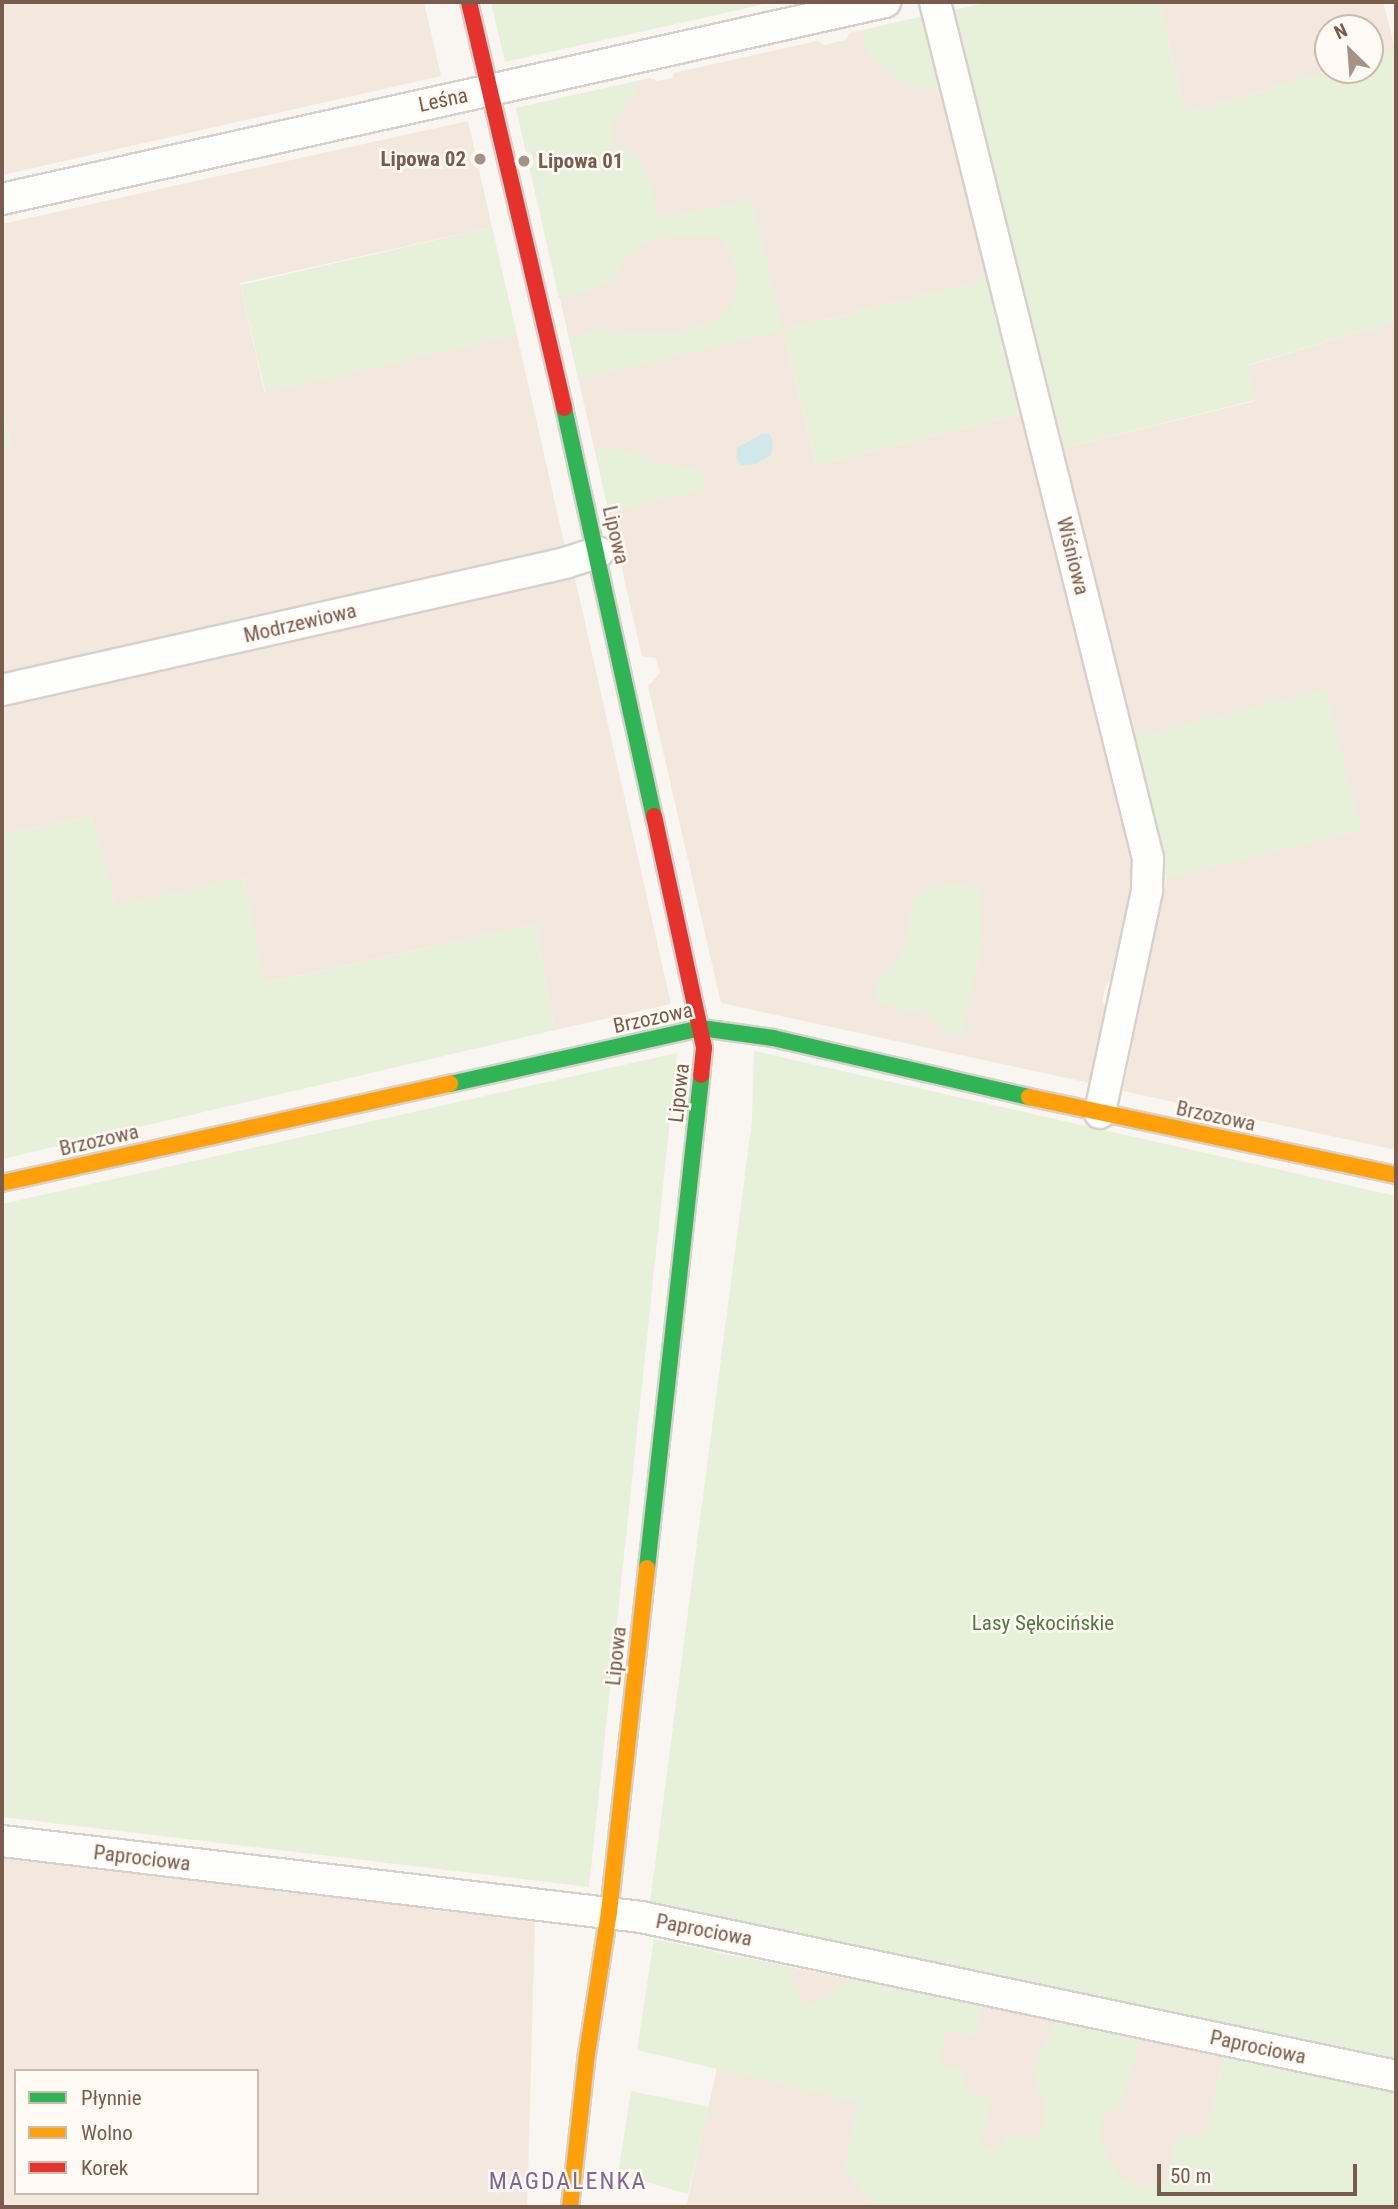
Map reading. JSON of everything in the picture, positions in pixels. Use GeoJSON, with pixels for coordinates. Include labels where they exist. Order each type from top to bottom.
{"type":"FeatureCollection","features":[{"type":"Feature","properties":{"kind":"street","name":"Lipowa"},"geometry":{"type":"LineString","coordinates":[[468,2],[598,552],[701,1028],[703,1070],[609,1912],[587,2054],[570,2207]]}},
{"type":"Feature","properties":{"kind":"street","name":"Leśna"},"geometry":{"type":"LineString","coordinates":[[2,199],[885,2]]}},
{"type":"Feature","properties":{"kind":"street","name":"Wiśniowa"},"geometry":{"type":"LineString","coordinates":[[935,2],[1148,858],[1147,891],[1100,1113]]}},
{"type":"Feature","properties":{"kind":"street","name":"Modrzewiowa"},"geometry":{"type":"LineString","coordinates":[[2,690],[565,563],[598,552]]}},
{"type":"Feature","properties":{"kind":"street","name":"Brzozowa"},"geometry":{"type":"LineString","coordinates":[[2,1183],[701,1028],[773,1038],[1100,1113],[1396,1175]]}},
{"type":"Feature","properties":{"kind":"street","name":"Paprociowa"},"geometry":{"type":"LineString","coordinates":[[2,1841],[517,1905],[609,1912],[1396,2076]]}},
{"type":"Feature","properties":{"kind":"shaded area"},"geometry":{"type":"Polygon","coordinates":[[[2,2],[424,2],[441,76],[2,175],[2,2]]]}},
{"type":"Feature","properties":{"kind":"shaded area"},"geometry":{"type":"Polygon","coordinates":[[[1160,2],[1383,2],[1396,52],[1384,55],[1384,14],[1314,14],[1314,76],[1185,113],[1160,2]]]}},
{"type":"Feature","properties":{"kind":"shaded area"},"geometry":{"type":"Polygon","coordinates":[[[924,16],[987,280],[783,330],[816,465],[1020,414],[1135,877],[1113,977],[1106,985],[1102,1001],[1107,1009],[1090,1083],[721,1003],[648,686],[660,673],[656,658],[642,656],[516,108],[650,78],[657,81],[672,78],[674,73],[817,41],[825,45],[845,40],[850,33],[924,16]]]}},
{"type":"Feature","properties":{"kind":"shaded area"},"geometry":{"type":"Polygon","coordinates":[[[468,121],[492,227],[240,283],[264,391],[517,335],[565,547],[2,674],[2,448],[11,445],[2,407],[2,224],[468,121]]]}},
{"type":"Feature","properties":{"kind":"shaded area"},"geometry":{"type":"Polygon","coordinates":[[[1396,321],[1396,1150],[1123,1091],[1167,876],[1361,831],[1131,735],[1064,448],[1255,401],[1247,366],[1396,321]]]}},
{"type":"Feature","properties":{"kind":"shaded area"},"geometry":{"type":"Polygon","coordinates":[[[575,578],[671,1004],[555,1030],[535,924],[264,983],[244,878],[115,906],[92,816],[2,834],[2,708],[575,578]]]}},
{"type":"Feature","properties":{"kind":"shaded area"},"geometry":{"type":"Polygon","coordinates":[[[2,1854],[535,1920],[527,2207],[2,2207],[2,1854]]]}},
{"type":"Feature","properties":{"kind":"shaded area"},"geometry":{"type":"Polygon","coordinates":[[[742,1957],[1223,2056],[1192,2207],[686,2207],[742,1957]]]}},
{"type":"Feature","properties":{"kind":"green space"},"geometry":{"type":"Polygon","coordinates":[[[491,2],[761,2],[761,5],[505,62],[491,2]]]}},
{"type":"Feature","properties":{"kind":"green space"},"geometry":{"type":"Polygon","coordinates":[[[990,2],[1160,2],[1185,113],[1314,76],[1314,84],[1384,84],[1384,55],[1396,52],[1396,321],[1248,365],[1255,400],[1064,448],[954,10],[990,2]]]}},
{"type":"Feature","properties":{"kind":"green space"},"geometry":{"type":"Polygon","coordinates":[[[924,16],[941,89],[914,89],[898,81],[870,55],[865,43],[863,30],[924,16]]]}},
{"type":"Feature","properties":{"kind":"green space"},"geometry":{"type":"Polygon","coordinates":[[[638,81],[633,98],[612,120],[611,136],[614,143],[638,158],[644,167],[651,183],[659,219],[752,198],[783,330],[579,380],[569,337],[597,328],[651,333],[682,330],[710,322],[728,312],[737,293],[736,267],[725,243],[718,237],[680,237],[657,239],[643,245],[629,254],[614,280],[586,292],[559,298],[516,108],[638,81]]]}},
{"type":"Feature","properties":{"kind":"green space"},"geometry":{"type":"Polygon","coordinates":[[[492,227],[517,335],[266,393],[241,285],[492,227]]]}},
{"type":"Feature","properties":{"kind":"green space"},"geometry":{"type":"Polygon","coordinates":[[[987,280],[1020,414],[816,465],[783,330],[987,280]]]}},
{"type":"Feature","properties":{"kind":"green space"},"geometry":{"type":"Polygon","coordinates":[[[2,407],[11,446],[2,448],[2,407]]]}},
{"type":"Feature","properties":{"kind":"green space"},"geometry":{"type":"Polygon","coordinates":[[[603,446],[637,454],[656,463],[700,470],[707,489],[609,512],[595,450],[603,446]]]}},
{"type":"Feature","properties":{"kind":"green space"},"geometry":{"type":"Polygon","coordinates":[[[1326,689],[1361,831],[1167,879],[1132,737],[1326,689]]]}},
{"type":"Feature","properties":{"kind":"green space"},"geometry":{"type":"Polygon","coordinates":[[[92,816],[116,905],[244,878],[265,983],[535,924],[555,1030],[2,1159],[2,834],[92,816]]]}},
{"type":"Feature","properties":{"kind":"green space"},"geometry":{"type":"Polygon","coordinates":[[[958,883],[981,890],[983,941],[962,1033],[949,1036],[932,1018],[877,1002],[875,984],[903,953],[913,900],[931,887],[958,883]]]}},
{"type":"Feature","properties":{"kind":"green space","name":"Lasy Sękocińskie"},"geometry":{"type":"Polygon","coordinates":[[[754,1051],[1396,1196],[1396,2061],[650,1903],[752,1121],[754,1051]]]}},
{"type":"Feature","properties":{"kind":"green space"},"geometry":{"type":"Polygon","coordinates":[[[677,1053],[589,1887],[2,1817],[2,1204],[677,1053]]]}},
{"type":"Feature","properties":{"kind":"green space"},"geometry":{"type":"Polygon","coordinates":[[[654,1939],[797,1969],[792,1979],[795,1991],[805,2002],[816,2003],[826,1999],[850,1979],[982,2006],[976,2036],[947,2031],[939,2064],[967,2071],[963,2092],[991,2099],[981,2147],[1000,2151],[1004,2133],[1039,2139],[1046,2109],[1033,2070],[1056,2021],[1141,2039],[1121,2104],[1102,2118],[1101,2129],[1103,2144],[1113,2167],[1124,2180],[1140,2186],[1165,2182],[1177,2136],[1187,2134],[1206,2137],[1223,2056],[1396,2092],[1396,2207],[875,2207],[853,2181],[845,2165],[857,2102],[637,2050],[654,1939]]]}},
{"type":"Feature","properties":{"kind":"green space"},"geometry":{"type":"Polygon","coordinates":[[[631,2091],[709,2107],[688,2194],[618,2174],[631,2091]]]}},
{"type":"Feature","properties":{"kind":"water"},"geometry":{"type":"Polygon","coordinates":[[[762,434],[769,434],[773,441],[771,455],[756,464],[741,465],[736,458],[737,448],[762,434]]]}},
{"type":"Feature","properties":{"kind":"traffic: fast"},"geometry":{"type":"LineString","coordinates":[[564,408],[654,816]]}},
{"type":"Feature","properties":{"kind":"traffic: fast"},"geometry":{"type":"LineString","coordinates":[[450,1084],[701,1028],[773,1038],[1029,1097]]}},
{"type":"Feature","properties":{"kind":"traffic: fast"},"geometry":{"type":"LineString","coordinates":[[647,1568],[701,1075]]}},
{"type":"Feature","properties":{"kind":"traffic: slow"},"geometry":{"type":"LineString","coordinates":[[2,1183],[450,1084]]}},
{"type":"Feature","properties":{"kind":"traffic: slow"},"geometry":{"type":"LineString","coordinates":[[1029,1097],[1396,1175]]}},
{"type":"Feature","properties":{"kind":"traffic: slow"},"geometry":{"type":"LineString","coordinates":[[570,2207],[587,2054],[609,1912],[647,1568]]}},
{"type":"Feature","properties":{"kind":"traffic: jam"},"geometry":{"type":"LineString","coordinates":[[469,2],[564,408]]}},
{"type":"Feature","properties":{"kind":"traffic: jam"},"geometry":{"type":"LineString","coordinates":[[654,816],[704,1048],[701,1075]]}},
{"type":"Feature","properties":{"kind":"place","name":"Lipowa 02"},"geometry":{"type":"Point","coordinates":[480,159]}},
{"type":"Feature","properties":{"kind":"place","name":"Lipowa 01"},"geometry":{"type":"Point","coordinates":[524,161]}},
{"type":"Feature","properties":{"kind":"district","name":"MAGDALENKA"},"geometry":{"type":"Point","coordinates":[568,2182]}}]}
